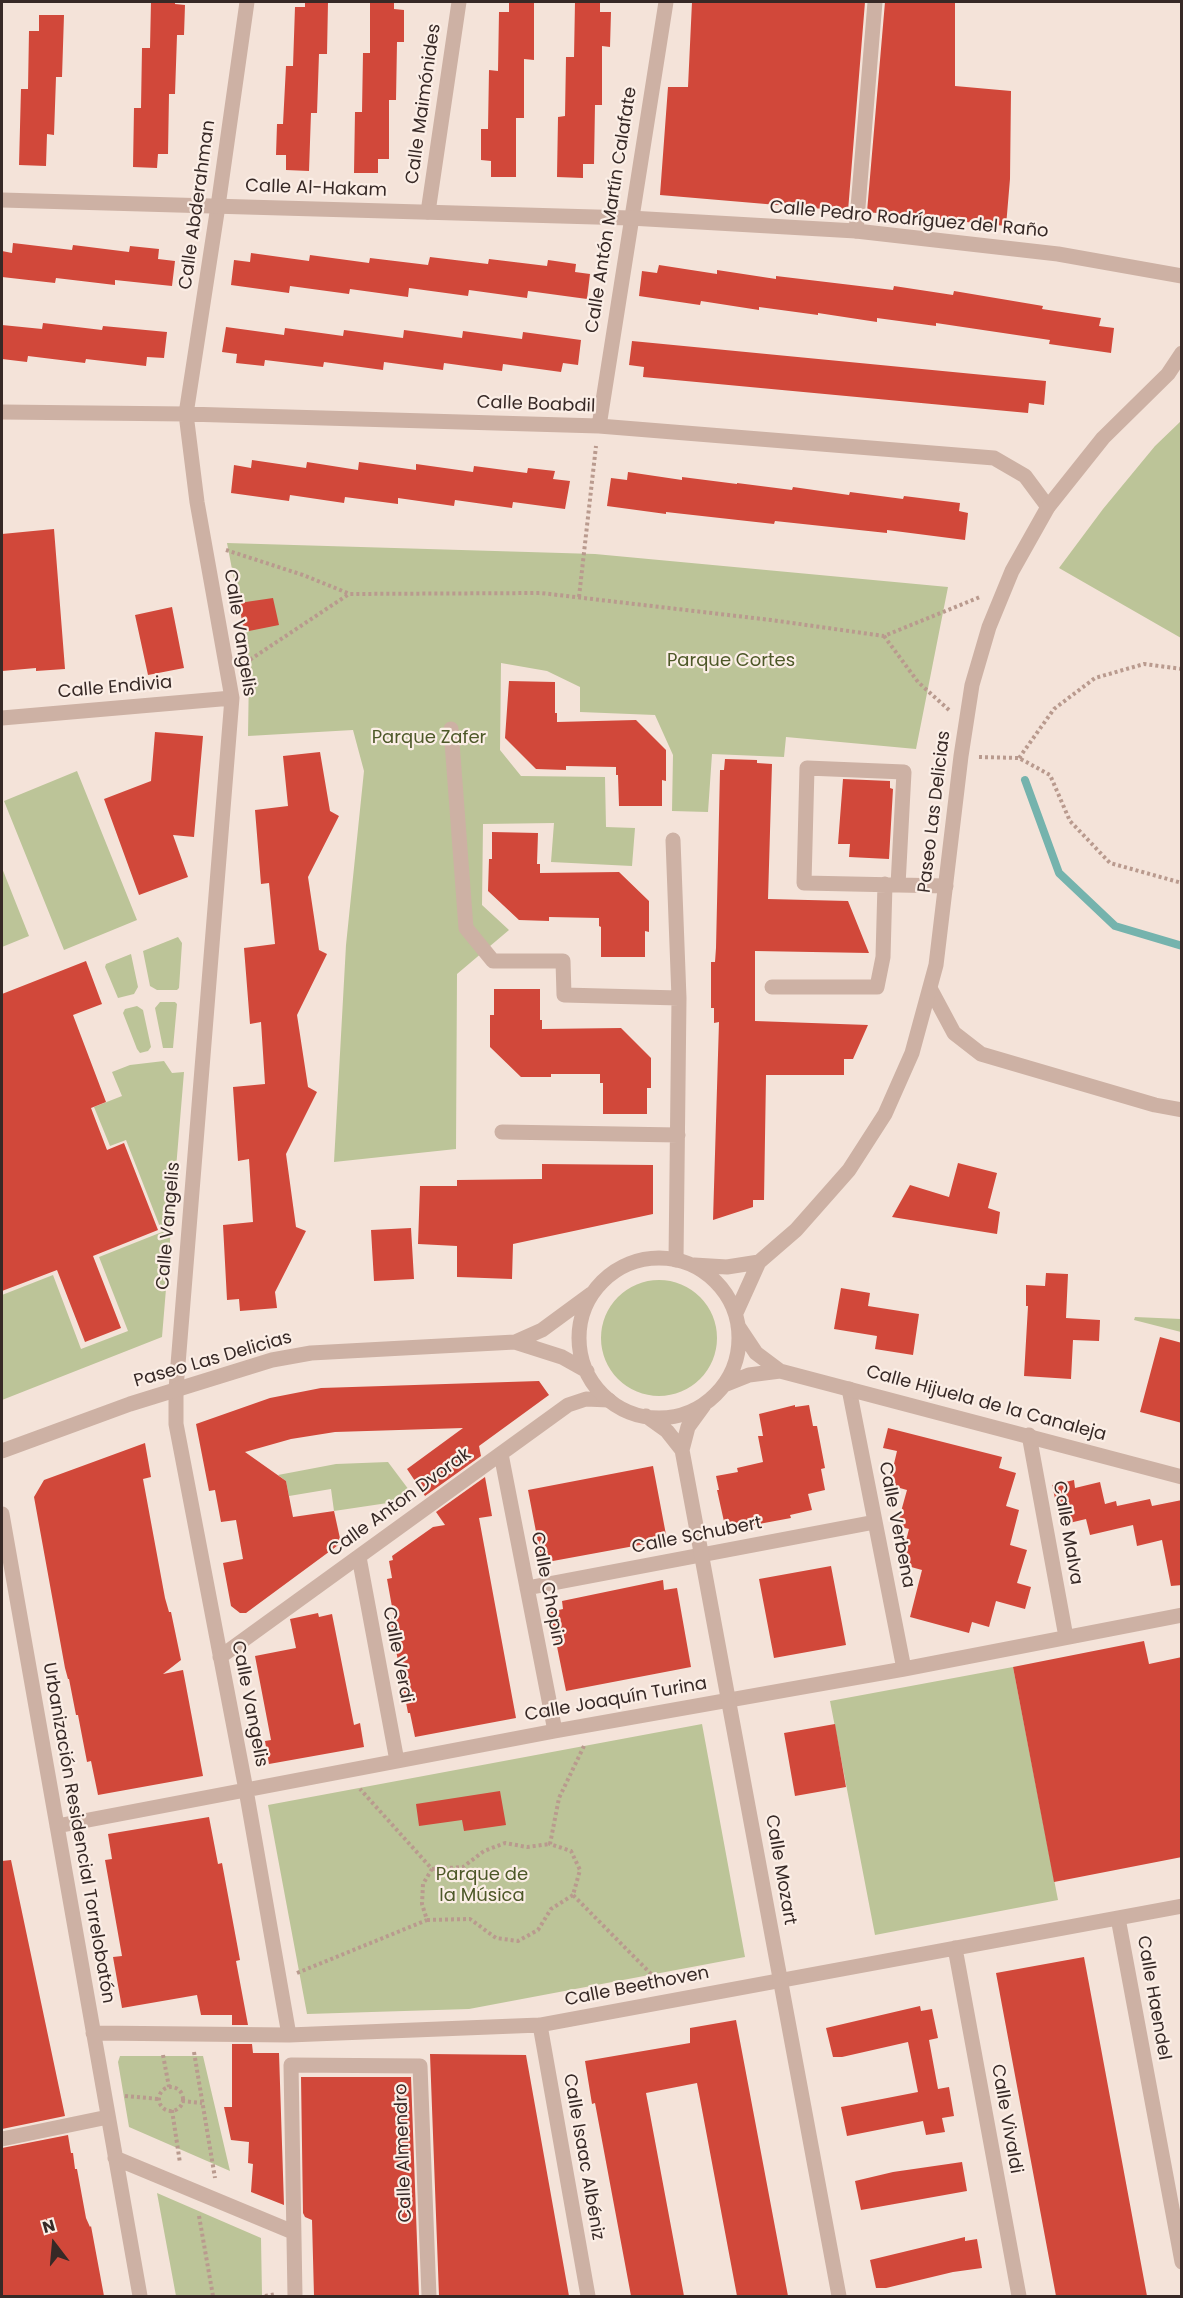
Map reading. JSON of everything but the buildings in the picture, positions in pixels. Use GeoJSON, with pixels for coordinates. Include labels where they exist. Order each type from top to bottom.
{"type":"FeatureCollection","features":[{"type":"Feature","properties":{"kind":"street","name":"Calle Abderahman"},"geometry":{"type":"LineString","coordinates":[[186,414],[247,2]]}},
{"type":"Feature","properties":{"kind":"street","name":"Calle Maimónides"},"geometry":{"type":"LineString","coordinates":[[428,212],[459,2]]}},
{"type":"Feature","properties":{"kind":"street","name":"Calle Antón Martín Calafate"},"geometry":{"type":"LineString","coordinates":[[598,426],[666,2]]}},
{"type":"Feature","properties":{"kind":"street"},"geometry":{"type":"LineString","coordinates":[[856,231],[875,2]]}},
{"type":"Feature","properties":{"kind":"street","name":"Calle Al-Hakam"},"geometry":{"type":"LineString","coordinates":[[2,200],[630,218]]}},
{"type":"Feature","properties":{"kind":"street","name":"Calle Pedro Rodríguez del Raño"},"geometry":{"type":"LineString","coordinates":[[630,218],[856,231],[1058,254],[1182,276]]}},
{"type":"Feature","properties":{"kind":"street","name":"Paseo Las Delicias"},"geometry":{"type":"LineString","coordinates":[[737,1319],[759,1262],[796,1230],[849,1170],[885,1114],[912,1053],[936,965],[961,756],[972,685],[989,627],[1016,562],[1048,507],[1103,438],[1175,374],[1182,353]]}},
{"type":"Feature","properties":{"kind":"street","name":"Calle Boabdil"},"geometry":{"type":"LineString","coordinates":[[2,412],[186,414],[598,426],[994,458],[1025,476],[1048,507]]}},
{"type":"Feature","properties":{"kind":"street","name":"Calle Vangelis"},"geometry":{"type":"LineString","coordinates":[[186,414],[205,543],[232,698],[176,1389],[176,1424],[246,1790],[289,2035]]}},
{"type":"Feature","properties":{"kind":"street","name":"Calle Endivia"},"geometry":{"type":"LineString","coordinates":[[2,718],[232,698]]}},
{"type":"Feature","properties":{"kind":"street"},"geometry":{"type":"LineString","coordinates":[[451,729],[466,928],[494,961],[563,961],[564,995],[679,998]]}},
{"type":"Feature","properties":{"kind":"street"},"geometry":{"type":"LineString","coordinates":[[772,987],[877,987],[883,957],[891,884],[904,772],[807,768],[804,883],[891,884],[946,886]]}},
{"type":"Feature","properties":{"kind":"street"},"geometry":{"type":"LineString","coordinates":[[673,840],[679,998],[676,1260]]}},
{"type":"Feature","properties":{"kind":"street"},"geometry":{"type":"LineString","coordinates":[[931,990],[954,1033],[981,1054],[1182,1110]]}},
{"type":"Feature","properties":{"kind":"street"},"geometry":{"type":"LineString","coordinates":[[502,1132],[678,1135]]}},
{"type":"Feature","properties":{"kind":"street"},"geometry":{"type":"LineString","coordinates":[[657,1258],[692,1265],[703,1270],[721,1286],[737,1319],[740,1334],[737,1360],[724,1385],[704,1404],[679,1416],[654,1418],[630,1413],[609,1400],[592,1382],[582,1360],[579,1336],[583,1312],[595,1290],[612,1274],[633,1262],[657,1258]]}},
{"type":"Feature","properties":{"kind":"street"},"geometry":{"type":"LineString","coordinates":[[692,1265],[727,1267],[759,1262]]}},
{"type":"Feature","properties":{"kind":"street","name":"Paseo Las Delicias"},"geometry":{"type":"LineString","coordinates":[[515,1342],[542,1330],[595,1290]]}},
{"type":"Feature","properties":{"kind":"street","name":"Calle Hijuela de la Canaleja"},"geometry":{"type":"LineString","coordinates":[[737,1319],[756,1353],[780,1371]]}},
{"type":"Feature","properties":{"kind":"street","name":"Paseo Las Delicias"},"geometry":{"type":"LineString","coordinates":[[2,1451],[176,1389],[272,1360],[311,1353],[515,1342],[562,1357],[587,1371]]}},
{"type":"Feature","properties":{"kind":"street","name":"Calle Hijuela de la Canaleja"},"geometry":{"type":"LineString","coordinates":[[724,1385],[749,1375],[780,1371],[1182,1477]]}},
{"type":"Feature","properties":{"kind":"street","name":"Calle Verbena"},"geometry":{"type":"LineString","coordinates":[[849,1389],[904,1669]]}},
{"type":"Feature","properties":{"kind":"street","name":"Calle Anton Dvorak"},"geometry":{"type":"LineString","coordinates":[[220,1657],[567,1405],[586,1399],[609,1400]]}},
{"type":"Feature","properties":{"kind":"street","name":"Calle Mozart"},"geometry":{"type":"LineString","coordinates":[[704,1404],[688,1427],[682,1450],[839,2296]]}},
{"type":"Feature","properties":{"kind":"street","name":"Calle Mozart"},"geometry":{"type":"LineString","coordinates":[[646,1416],[668,1431],[682,1450]]}},
{"type":"Feature","properties":{"kind":"street","name":"Calle Malva"},"geometry":{"type":"LineString","coordinates":[[1029,1436],[1066,1637]]}},
{"type":"Feature","properties":{"kind":"street","name":"Calle Chopin"},"geometry":{"type":"LineString","coordinates":[[501,1454],[555,1731]]}},
{"type":"Feature","properties":{"kind":"street","name":"Urbanización Residencial Torrelobatón"},"geometry":{"type":"LineString","coordinates":[[2,1514],[140,2296]]}},
{"type":"Feature","properties":{"kind":"street","name":"Calle Schubert"},"geometry":{"type":"LineString","coordinates":[[527,1588],[875,1522]]}},
{"type":"Feature","properties":{"kind":"street","name":"Calle Verdi"},"geometry":{"type":"LineString","coordinates":[[359,1557],[396,1761]]}},
{"type":"Feature","properties":{"kind":"street","name":"Calle Joaquín Turina"},"geometry":{"type":"LineString","coordinates":[[57,1826],[555,1731],[904,1669],[1182,1615]]}},
{"type":"Feature","properties":{"kind":"street","name":"Calle Beethoven"},"geometry":{"type":"LineString","coordinates":[[93,2032],[289,2035],[540,2025],[1182,1906]]}},
{"type":"Feature","properties":{"kind":"street","name":"Calle Haendel"},"geometry":{"type":"LineString","coordinates":[[1118,1918],[1182,2262]]}},
{"type":"Feature","properties":{"kind":"street","name":"Calle Vivaldi"},"geometry":{"type":"LineString","coordinates":[[954,1948],[1019,2296]]}},
{"type":"Feature","properties":{"kind":"street","name":"Calle Isaac Albéniz"},"geometry":{"type":"LineString","coordinates":[[540,2025],[588,2296]]}},
{"type":"Feature","properties":{"kind":"street","name":"Calle Almendro"},"geometry":{"type":"LineString","coordinates":[[293,2232],[291,2065],[420,2066],[429,2296]]}},
{"type":"Feature","properties":{"kind":"street"},"geometry":{"type":"LineString","coordinates":[[2,2139],[108,2117]]}},
{"type":"Feature","properties":{"kind":"street"},"geometry":{"type":"LineString","coordinates":[[115,2158],[293,2232],[295,2296]]}},
{"type":"Feature","properties":{"kind":"path"},"geometry":{"type":"LineString","coordinates":[[579,597],[598,426]]}},
{"type":"Feature","properties":{"kind":"path"},"geometry":{"type":"LineString","coordinates":[[205,543],[303,575],[350,594],[541,593],[771,620],[884,636],[1005,586]]}},
{"type":"Feature","properties":{"kind":"path"},"geometry":{"type":"LineString","coordinates":[[228,675],[350,594]]}},
{"type":"Feature","properties":{"kind":"path"},"geometry":{"type":"LineString","coordinates":[[884,636],[918,682],[966,724]]}},
{"type":"Feature","properties":{"kind":"path"},"geometry":{"type":"LineString","coordinates":[[1019,758],[1054,709],[1095,678],[1144,664],[1182,669]]}},
{"type":"Feature","properties":{"kind":"path"},"geometry":{"type":"LineString","coordinates":[[961,756],[1019,758],[1050,775],[1070,821],[1110,862],[1182,883]]}},
{"type":"Feature","properties":{"kind":"path"},"geometry":{"type":"LineString","coordinates":[[550,1844],[559,1798],[595,1724]]}},
{"type":"Feature","properties":{"kind":"path"},"geometry":{"type":"LineString","coordinates":[[345,1772],[432,1869]]}},
{"type":"Feature","properties":{"kind":"path"},"geometry":{"type":"LineString","coordinates":[[279,1980],[427,1920],[470,1919],[496,1938],[518,1941],[538,1930],[551,1909],[573,1895],[580,1870],[571,1851],[550,1844],[527,1847],[505,1843],[484,1851],[463,1867],[432,1869]]}},
{"type":"Feature","properties":{"kind":"path"},"geometry":{"type":"LineString","coordinates":[[427,1920],[422,1904],[423,1884],[432,1869]]}},
{"type":"Feature","properties":{"kind":"path"},"geometry":{"type":"LineString","coordinates":[[573,1895],[676,2000]]}},
{"type":"Feature","properties":{"kind":"path"},"geometry":{"type":"LineString","coordinates":[[160,2033],[169,2087]]}},
{"type":"Feature","properties":{"kind":"path"},"geometry":{"type":"LineString","coordinates":[[190,2034],[219,2202]]}},
{"type":"Feature","properties":{"kind":"path"},"geometry":{"type":"LineString","coordinates":[[169,2087],[179,2090],[182,2101],[179,2108],[172,2110],[165,2109],[159,2099],[162,2091],[169,2087]]}},
{"type":"Feature","properties":{"kind":"path"},"geometry":{"type":"LineString","coordinates":[[103,2093],[159,2099]]}},
{"type":"Feature","properties":{"kind":"path"},"geometry":{"type":"LineString","coordinates":[[182,2101],[202,2103]]}},
{"type":"Feature","properties":{"kind":"path"},"geometry":{"type":"LineString","coordinates":[[172,2110],[213,2296]]}},
{"type":"Feature","properties":{"kind":"green space"},"geometry":{"type":"Polygon","coordinates":[[[1181,421],[1181,638],[1059,568],[1103,509],[1155,446],[1181,421]]]}},
{"type":"Feature","properties":{"kind":"green space"},"geometry":{"type":"Polygon","coordinates":[[[227,543],[595,554],[948,587],[916,749],[786,737],[784,757],[712,754],[708,812],[672,811],[673,755],[655,715],[580,712],[580,687],[547,671],[501,663],[500,750],[521,776],[605,777],[606,827],[635,828],[632,866],[551,862],[554,823],[483,824],[482,905],[509,930],[457,974],[456,1149],[334,1162],[346,945],[364,771],[353,730],[248,736],[249,671],[227,543]]]}},
{"type":"Feature","properties":{"kind":"green space"},"geometry":{"type":"Polygon","coordinates":[[[77,771],[137,920],[64,950],[4,801],[77,771]]]}},
{"type":"Feature","properties":{"kind":"green space"},"geometry":{"type":"Polygon","coordinates":[[[2,868],[29,936],[2,947],[2,868]]]}},
{"type":"Feature","properties":{"kind":"green space"},"geometry":{"type":"Polygon","coordinates":[[[178,937],[182,943],[179,988],[177,990],[157,990],[150,986],[143,951],[178,937]]]}},
{"type":"Feature","properties":{"kind":"green space"},"geometry":{"type":"Polygon","coordinates":[[[131,954],[138,987],[134,994],[118,998],[105,967],[106,964],[131,954]]]}},
{"type":"Feature","properties":{"kind":"green space"},"geometry":{"type":"Polygon","coordinates":[[[160,1002],[177,1004],[173,1048],[163,1048],[155,1008],[160,1002]]]}},
{"type":"Feature","properties":{"kind":"green space"},"geometry":{"type":"Polygon","coordinates":[[[137,1006],[143,1010],[151,1047],[148,1051],[140,1053],[123,1013],[125,1009],[137,1006]]]}},
{"type":"Feature","properties":{"kind":"green space"},"geometry":{"type":"Polygon","coordinates":[[[164,1061],[172,1073],[184,1072],[162,1337],[2,1400],[2,1295],[53,1275],[81,1349],[128,1331],[99,1257],[162,1232],[126,1140],[110,1146],[94,1107],[122,1096],[112,1072],[130,1065],[164,1061]]]}},
{"type":"Feature","properties":{"kind":"green space"},"geometry":{"type":"Polygon","coordinates":[[[659,1280],[681,1284],[700,1297],[713,1316],[717,1338],[713,1360],[700,1379],[681,1392],[659,1396],[637,1392],[618,1379],[605,1360],[601,1338],[605,1316],[618,1297],[637,1284],[659,1280]]]}},
{"type":"Feature","properties":{"kind":"green space"},"geometry":{"type":"Polygon","coordinates":[[[1135,1317],[1181,1319],[1181,1332],[1134,1320],[1135,1317]]]}},
{"type":"Feature","properties":{"kind":"green space"},"geometry":{"type":"Polygon","coordinates":[[[388,1462],[412,1494],[401,1501],[334,1511],[331,1489],[289,1496],[286,1481],[278,1475],[336,1464],[388,1462]]]}},
{"type":"Feature","properties":{"kind":"green space"},"geometry":{"type":"Polygon","coordinates":[[[1013,1667],[1058,1900],[875,1935],[830,1701],[1013,1667]]]}},
{"type":"Feature","properties":{"kind":"green space","name":"Parque de la Música"},"geometry":{"type":"Polygon","coordinates":[[[702,1724],[745,1957],[469,2009],[307,2014],[268,1805],[702,1724]]]}},
{"type":"Feature","properties":{"kind":"green space"},"geometry":{"type":"Polygon","coordinates":[[[120,2056],[203,2056],[230,2171],[129,2127],[118,2062],[120,2056]]]}},
{"type":"Feature","properties":{"kind":"green space"},"geometry":{"type":"Polygon","coordinates":[[[157,2193],[261,2238],[262,2296],[176,2296],[157,2193]]]}},
{"type":"Feature","properties":{"kind":"waterway"},"geometry":{"type":"LineString","coordinates":[[1025,780],[1059,873],[1115,926],[1182,946]]}},
{"type":"Feature","properties":{"kind":"park label","name":"Parque Cortes"},"geometry":{"type":"Point","coordinates":[731,661]}},
{"type":"Feature","properties":{"kind":"park label","name":"Parque Zafer"},"geometry":{"type":"Point","coordinates":[429,738]}}]}
